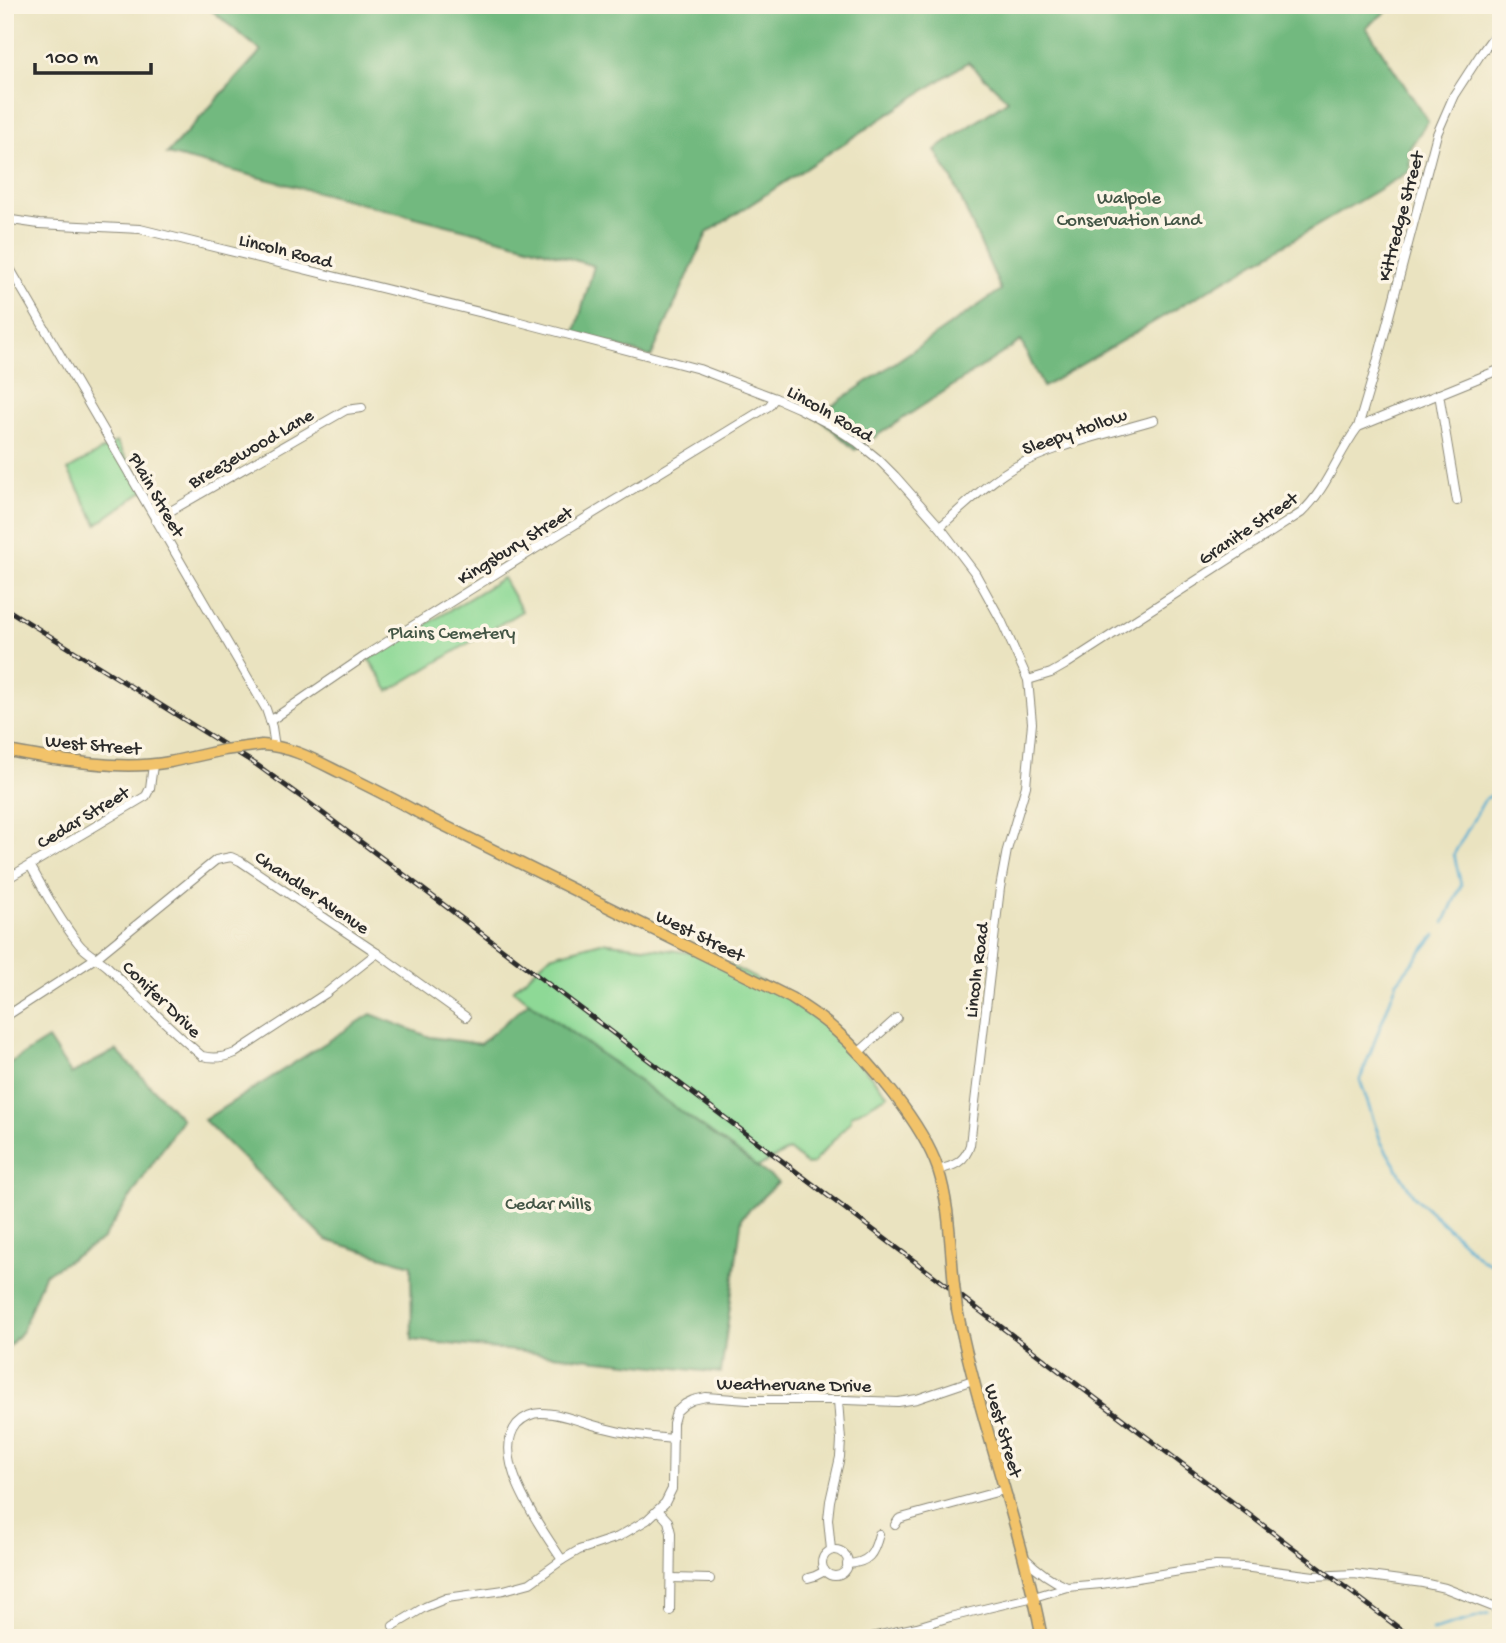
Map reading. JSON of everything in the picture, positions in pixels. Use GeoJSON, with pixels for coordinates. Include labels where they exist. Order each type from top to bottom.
{"type":"FeatureCollection","features":[{"type":"Feature","properties":{"kind":"main road","name":"West Street"},"geometry":{"type":"LineString","coordinates":[[5,750],[113,766],[153,765],[252,745],[275,747],[308,756],[791,998],[832,1027],[892,1093],[915,1125],[938,1170],[947,1217],[957,1309],[1004,1490],[1025,1558],[1042,1638]]}},
{"type":"Feature","properties":{"kind":"street","name":"Kittredge Street"},"geometry":{"type":"LineString","coordinates":[[1358,427],[1437,134],[1454,95],[1501,26]]}},
{"type":"Feature","properties":{"kind":"street","name":"Lincoln Road"},"geometry":{"type":"LineString","coordinates":[[5,219],[39,224],[140,229],[520,322],[699,369],[775,398],[829,424],[878,458],[940,527],[987,592],[1028,680],[1032,723],[1026,786],[1007,850],[1000,888],[969,1150],[955,1165],[938,1170]]}},
{"type":"Feature","properties":{"kind":"street","name":"Plain Street"},"geometry":{"type":"LineString","coordinates":[[5,260],[266,709],[275,747]]}},
{"type":"Feature","properties":{"kind":"street"},"geometry":{"type":"LineString","coordinates":[[1358,427],[1501,369]]}},
{"type":"Feature","properties":{"kind":"street"},"geometry":{"type":"LineString","coordinates":[[1439,394],[1457,501]]}},
{"type":"Feature","properties":{"kind":"street","name":"Kingsbury Street"},"geometry":{"type":"LineString","coordinates":[[270,721],[371,652],[769,406],[775,398]]}},
{"type":"Feature","properties":{"kind":"street","name":"Breezewood Lane"},"geometry":{"type":"LineString","coordinates":[[155,520],[346,410],[362,408]]}},
{"type":"Feature","properties":{"kind":"street","name":"Sleepy Hollow"},"geometry":{"type":"LineString","coordinates":[[940,527],[993,481],[1023,463],[1049,452],[1154,420]]}},
{"type":"Feature","properties":{"kind":"street","name":"Granite Street"},"geometry":{"type":"LineString","coordinates":[[1028,680],[1051,673],[1065,665],[1301,513],[1320,492],[1358,427]]}},
{"type":"Feature","properties":{"kind":"street","name":"Cedar Street"},"geometry":{"type":"LineString","coordinates":[[5,880],[147,795],[153,765]]}},
{"type":"Feature","properties":{"kind":"street","name":"Chandler Avenue"},"geometry":{"type":"LineString","coordinates":[[5,1017],[97,957],[216,860],[231,857],[377,953],[466,1017]]}},
{"type":"Feature","properties":{"kind":"street","name":"Conifer Drive"},"geometry":{"type":"LineString","coordinates":[[30,865],[60,918],[80,946],[88,954],[97,957],[132,993],[202,1056],[213,1058],[235,1053],[325,994],[377,953]]}},
{"type":"Feature","properties":{"kind":"street"},"geometry":{"type":"LineString","coordinates":[[858,1054],[897,1018]]}},
{"type":"Feature","properties":{"kind":"street","name":"Weathervane Drive"},"geometry":{"type":"LineString","coordinates":[[393,1626],[425,1607],[447,1598],[504,1590],[530,1583],[579,1550],[618,1537],[648,1520],[665,1503],[672,1489],[673,1423],[676,1412],[693,1400],[706,1397],[898,1402],[917,1399],[974,1380]]}},
{"type":"Feature","properties":{"kind":"street"},"geometry":{"type":"LineString","coordinates":[[831,1550],[828,1519],[841,1440],[838,1400]]}},
{"type":"Feature","properties":{"kind":"street"},"geometry":{"type":"LineString","coordinates":[[562,1560],[520,1494],[513,1472],[509,1446],[513,1430],[520,1421],[540,1413],[557,1415],[625,1433],[673,1440]]}},
{"type":"Feature","properties":{"kind":"street"},"geometry":{"type":"LineString","coordinates":[[895,1525],[899,1519],[905,1517],[1004,1490]]}},
{"type":"Feature","properties":{"kind":"street"},"geometry":{"type":"LineString","coordinates":[[658,1510],[668,1521],[671,1533],[670,1611]]}},
{"type":"Feature","properties":{"kind":"street"},"geometry":{"type":"LineString","coordinates":[[847,1564],[862,1562],[869,1557],[874,1552],[878,1534]]}},
{"type":"Feature","properties":{"kind":"street"},"geometry":{"type":"LineString","coordinates":[[831,1550],[840,1551],[846,1556],[847,1564],[844,1572],[832,1575],[825,1571],[822,1559],[831,1550]]}},
{"type":"Feature","properties":{"kind":"street"},"geometry":{"type":"LineString","coordinates":[[1025,1558],[1039,1572],[1067,1587]]}},
{"type":"Feature","properties":{"kind":"street"},"geometry":{"type":"LineString","coordinates":[[867,1638],[1067,1587],[1216,1566],[1314,1576],[1354,1574],[1423,1583],[1444,1588],[1501,1610]]}},
{"type":"Feature","properties":{"kind":"street"},"geometry":{"type":"LineString","coordinates":[[808,1578],[825,1571]]}},
{"type":"Feature","properties":{"kind":"street"},"geometry":{"type":"LineString","coordinates":[[671,1578],[710,1579]]}},
{"type":"Feature","properties":{"kind":"green space","name":"Walpole Conservation Land"},"geometry":{"type":"Polygon","coordinates":[[[205,5],[1395,5],[1366,27],[1428,121],[1409,149],[1410,171],[1043,387],[1021,341],[855,450],[817,416],[1001,290],[953,181],[935,150],[1008,100],[968,62],[707,233],[651,357],[575,333],[594,266],[525,245],[167,154],[261,51],[205,5]]]}},
{"type":"Feature","properties":{"kind":"green space"},"geometry":{"type":"Polygon","coordinates":[[[116,442],[146,489],[97,524],[68,470],[116,442]]]}},
{"type":"Feature","properties":{"kind":"green space","name":"Plains Cemetery"},"geometry":{"type":"Polygon","coordinates":[[[503,578],[522,611],[389,691],[369,659],[503,578]]]}},
{"type":"Feature","properties":{"kind":"green space"},"geometry":{"type":"Polygon","coordinates":[[[601,942],[710,955],[795,999],[832,1033],[888,1095],[851,1116],[851,1121],[812,1164],[807,1165],[789,1150],[758,1167],[513,990],[550,956],[601,942]]]}},
{"type":"Feature","properties":{"kind":"green space","name":"Cedar Mills"},"geometry":{"type":"Polygon","coordinates":[[[529,1002],[778,1182],[742,1217],[721,1373],[412,1340],[411,1265],[326,1240],[204,1120],[371,1014],[430,1037],[480,1044],[529,1002]]]}},
{"type":"Feature","properties":{"kind":"green space"},"geometry":{"type":"Polygon","coordinates":[[[48,1039],[71,1074],[116,1050],[182,1119],[102,1240],[44,1275],[22,1331],[5,1351],[5,1066],[48,1039]]]}},
{"type":"Feature","properties":{"kind":"waterway"},"geometry":{"type":"LineString","coordinates":[[1444,923],[1461,885],[1454,854],[1485,799],[1501,789]]}},
{"type":"Feature","properties":{"kind":"waterway"},"geometry":{"type":"LineString","coordinates":[[1435,935],[1397,982],[1360,1080],[1381,1142],[1413,1195],[1481,1259],[1501,1267]]}},
{"type":"Feature","properties":{"kind":"waterway"},"geometry":{"type":"LineString","coordinates":[[1432,1630],[1489,1614]]}},
{"type":"Feature","properties":{"kind":"waterway"},"geometry":{"type":"LineString","coordinates":[[1305,1638],[1321,1635],[1343,1638]]}},
{"type":"Feature","properties":{"kind":"railway"},"geometry":{"type":"LineString","coordinates":[[5,608],[257,765],[308,802],[1412,1638]]}}]}
